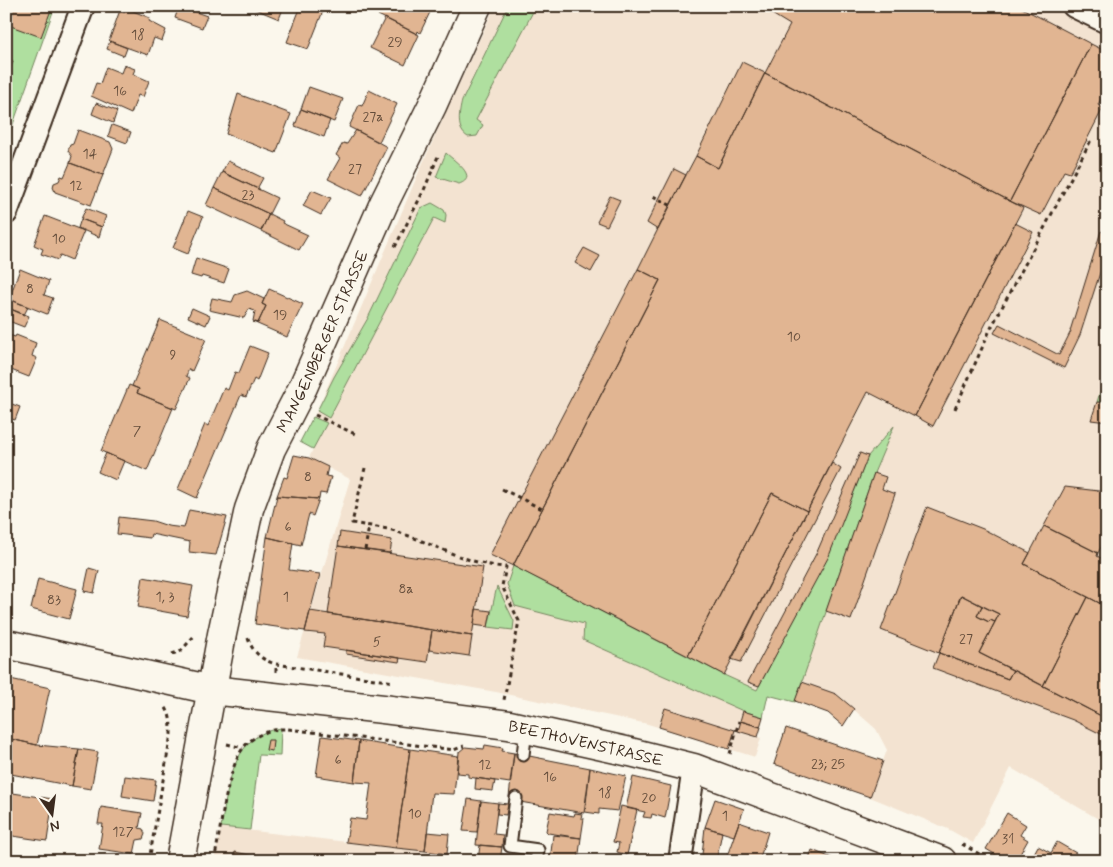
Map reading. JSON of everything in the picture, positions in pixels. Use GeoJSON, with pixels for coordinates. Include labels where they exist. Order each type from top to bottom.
{"type":"FeatureCollection","features":[{"type":"Feature","properties":{"kind":"main road","name":"MANGENBERGER STRASSE"},"geometry":{"type":"LineString","coordinates":[[180,861],[222,634],[249,510],[271,449],[303,386],[384,203],[432,106],[477,6]]}},
{"type":"Feature","properties":{"kind":"main road","name":"BEETHOVENSTRASSE"},"geometry":{"type":"LineString","coordinates":[[6,644],[212,690],[383,708],[509,725],[525,742],[630,752],[694,768],[942,861]]}},
{"type":"Feature","properties":{"kind":"street"},"geometry":{"type":"LineString","coordinates":[[6,213],[83,6]]}},
{"type":"Feature","properties":{"kind":"street"},"geometry":{"type":"LineString","coordinates":[[1074,6],[1107,22]]}},
{"type":"Feature","properties":{"kind":"street"},"geometry":{"type":"LineString","coordinates":[[680,861],[694,768]]}},
{"type":"Feature","properties":{"kind":"lane"},"geometry":{"type":"LineString","coordinates":[[516,798],[510,846],[538,850],[536,861]]}},
{"type":"Feature","properties":{"kind":"path"},"geometry":{"type":"LineString","coordinates":[[955,409],[990,330],[1090,142],[1087,140]]}},
{"type":"Feature","properties":{"kind":"path"},"geometry":{"type":"LineString","coordinates":[[654,196],[670,206]]}},
{"type":"Feature","properties":{"kind":"path"},"geometry":{"type":"LineString","coordinates":[[322,418],[357,435]]}},
{"type":"Feature","properties":{"kind":"path"},"geometry":{"type":"LineString","coordinates":[[365,468],[352,523],[396,531],[464,558],[494,566],[506,567],[502,586],[519,621],[511,664]]}},
{"type":"Feature","properties":{"kind":"path"},"geometry":{"type":"LineString","coordinates":[[502,489],[542,509]]}},
{"type":"Feature","properties":{"kind":"path"},"geometry":{"type":"LineString","coordinates":[[365,550],[370,526]]}},
{"type":"Feature","properties":{"kind":"path"},"geometry":{"type":"LineString","coordinates":[[181,651],[199,630]]}},
{"type":"Feature","properties":{"kind":"path"},"geometry":{"type":"LineString","coordinates":[[248,639],[259,656],[266,662],[276,664]]}},
{"type":"Feature","properties":{"kind":"path"},"geometry":{"type":"LineString","coordinates":[[149,861],[171,734],[171,722],[168,711],[157,700]]}},
{"type":"Feature","properties":{"kind":"path"},"geometry":{"type":"LineString","coordinates":[[730,754],[739,721]]}},
{"type":"Feature","properties":{"kind":"path"},"geometry":{"type":"LineString","coordinates":[[214,861],[232,771],[243,748],[251,741],[271,730],[288,729],[454,750],[472,744]]}},
{"type":"Feature","properties":{"kind":"shaded area"},"geometry":{"type":"Polygon","coordinates":[[[495,6],[1107,6],[1107,824],[1011,768],[973,843],[948,829],[870,797],[887,750],[876,729],[836,694],[802,682],[795,702],[768,695],[758,737],[761,738],[755,757],[648,724],[496,692],[297,657],[350,479],[309,458],[313,449],[300,442],[317,411],[421,167],[495,6]]]}},
{"type":"Feature","properties":{"kind":"shaded area"},"geometry":{"type":"Polygon","coordinates":[[[221,827],[447,854],[446,861],[214,861],[221,827]]]}},
{"type":"Feature","properties":{"kind":"green space"},"geometry":{"type":"Polygon","coordinates":[[[6,6],[55,6],[6,144],[6,6]]]}},
{"type":"Feature","properties":{"kind":"green space"},"geometry":{"type":"Polygon","coordinates":[[[508,6],[536,6],[476,120],[483,125],[477,136],[468,137],[460,126],[459,116],[462,101],[508,6]]]}},
{"type":"Feature","properties":{"kind":"green space"},"geometry":{"type":"Polygon","coordinates":[[[446,153],[463,168],[467,177],[465,181],[459,184],[436,177],[446,153]]]}},
{"type":"Feature","properties":{"kind":"green space"},"geometry":{"type":"Polygon","coordinates":[[[432,203],[444,210],[446,215],[445,223],[434,218],[329,418],[317,411],[368,318],[421,208],[432,203]]]}},
{"type":"Feature","properties":{"kind":"green space"},"geometry":{"type":"Polygon","coordinates":[[[1107,370],[1107,403],[1097,402],[1107,370]]]}},
{"type":"Feature","properties":{"kind":"green space"},"geometry":{"type":"Polygon","coordinates":[[[313,417],[327,423],[313,449],[300,442],[313,417]]]}},
{"type":"Feature","properties":{"kind":"green space"},"geometry":{"type":"Polygon","coordinates":[[[894,426],[874,473],[795,702],[768,695],[763,717],[743,711],[583,640],[584,624],[515,606],[507,584],[513,566],[724,675],[757,690],[828,556],[868,456],[894,426]]]}},
{"type":"Feature","properties":{"kind":"green space"},"geometry":{"type":"Polygon","coordinates":[[[497,586],[514,621],[513,630],[488,627],[497,586]]]}},
{"type":"Feature","properties":{"kind":"green space"},"geometry":{"type":"Polygon","coordinates":[[[281,728],[280,756],[259,755],[250,830],[221,827],[230,780],[242,752],[251,741],[264,733],[281,728]]]}},
{"type":"Feature","properties":{"kind":"building"},"geometry":{"type":"Polygon","coordinates":[[[11,6],[51,6],[41,37],[8,25],[13,13],[9,11],[11,6]]]}},
{"type":"Feature","properties":{"kind":"building"},"geometry":{"type":"Polygon","coordinates":[[[179,6],[207,16],[202,28],[175,18],[179,6]]]}},
{"type":"Feature","properties":{"kind":"building"},"geometry":{"type":"Polygon","coordinates":[[[248,6],[284,6],[279,19],[248,6]]]}},
{"type":"Feature","properties":{"kind":"building"},"geometry":{"type":"Polygon","coordinates":[[[301,6],[325,6],[308,49],[287,42],[301,6]]]}},
{"type":"Feature","properties":{"kind":"building"},"geometry":{"type":"Polygon","coordinates":[[[383,6],[433,6],[420,33],[418,31],[417,34],[378,15],[383,6]]]}},
{"type":"Feature","properties":{"kind":"building"},"geometry":{"type":"Polygon","coordinates":[[[769,6],[1018,6],[1091,44],[1010,201],[765,73],[790,25],[767,11],[769,6]]]}},
{"type":"Feature","properties":{"kind":"building"},"geometry":{"type":"Polygon","coordinates":[[[126,8],[150,18],[149,21],[166,30],[162,41],[154,38],[148,55],[109,41],[120,10],[124,12],[126,8]]]}},
{"type":"Feature","properties":{"kind":"building"},"geometry":{"type":"Polygon","coordinates":[[[385,18],[419,35],[405,65],[370,48],[385,18]]]}},
{"type":"Feature","properties":{"kind":"building"},"geometry":{"type":"Polygon","coordinates":[[[110,41],[127,48],[124,56],[107,49],[110,41]]]}},
{"type":"Feature","properties":{"kind":"building"},"geometry":{"type":"Polygon","coordinates":[[[1091,44],[1107,52],[1107,87],[1098,105],[1103,108],[1070,173],[1064,171],[1041,215],[1010,201],[1091,44]]]}},
{"type":"Feature","properties":{"kind":"building"},"geometry":{"type":"Polygon","coordinates":[[[6,58],[13,61],[6,81],[6,58]]]}},
{"type":"Feature","properties":{"kind":"building"},"geometry":{"type":"Polygon","coordinates":[[[742,62],[765,73],[718,168],[696,156],[742,62]]]}},
{"type":"Feature","properties":{"kind":"building"},"geometry":{"type":"Polygon","coordinates":[[[124,65],[135,69],[133,74],[149,81],[143,97],[138,95],[131,114],[91,96],[96,83],[100,84],[106,67],[121,73],[124,65]]]}},
{"type":"Feature","properties":{"kind":"building"},"geometry":{"type":"Polygon","coordinates":[[[765,73],[1023,208],[915,416],[868,392],[807,511],[772,493],[688,656],[513,566],[660,280],[638,269],[670,205],[696,156],[718,168],[765,73]]]}},
{"type":"Feature","properties":{"kind":"building"},"geometry":{"type":"Polygon","coordinates":[[[309,87],[343,99],[334,122],[301,109],[309,87]]]}},
{"type":"Feature","properties":{"kind":"building"},"geometry":{"type":"Polygon","coordinates":[[[369,90],[397,104],[379,142],[349,127],[359,105],[362,106],[369,90]]]}},
{"type":"Feature","properties":{"kind":"building"},"geometry":{"type":"Polygon","coordinates":[[[238,94],[291,114],[276,153],[226,134],[238,94]]]}},
{"type":"Feature","properties":{"kind":"building"},"geometry":{"type":"Polygon","coordinates":[[[96,103],[117,111],[113,123],[92,114],[96,103]]]}},
{"type":"Feature","properties":{"kind":"building"},"geometry":{"type":"Polygon","coordinates":[[[301,109],[330,120],[324,137],[295,126],[301,109]]]}},
{"type":"Feature","properties":{"kind":"building"},"geometry":{"type":"Polygon","coordinates":[[[112,125],[131,132],[127,143],[108,136],[112,125]]]}},
{"type":"Feature","properties":{"kind":"building"},"geometry":{"type":"Polygon","coordinates":[[[78,130],[110,142],[113,149],[103,175],[70,163],[72,156],[68,151],[70,145],[73,144],[78,130]]]}},
{"type":"Feature","properties":{"kind":"building"},"geometry":{"type":"Polygon","coordinates":[[[356,130],[387,147],[362,196],[328,179],[340,158],[336,155],[343,143],[347,144],[356,130]]]}},
{"type":"Feature","properties":{"kind":"building"},"geometry":{"type":"Polygon","coordinates":[[[228,161],[263,178],[258,187],[260,190],[222,172],[228,161]]]}},
{"type":"Feature","properties":{"kind":"building"},"geometry":{"type":"Polygon","coordinates":[[[70,163],[103,175],[91,205],[55,192],[54,183],[59,181],[61,176],[64,177],[70,163]]]}},
{"type":"Feature","properties":{"kind":"building"},"geometry":{"type":"Polygon","coordinates":[[[674,169],[686,175],[658,230],[647,223],[674,169]]]}},
{"type":"Feature","properties":{"kind":"building"},"geometry":{"type":"Polygon","coordinates":[[[222,172],[277,198],[269,214],[214,188],[222,172]]]}},
{"type":"Feature","properties":{"kind":"building"},"geometry":{"type":"Polygon","coordinates":[[[214,188],[269,214],[261,231],[206,205],[214,188]]]}},
{"type":"Feature","properties":{"kind":"building"},"geometry":{"type":"Polygon","coordinates":[[[312,190],[331,198],[321,215],[303,206],[312,190]]]}},
{"type":"Feature","properties":{"kind":"building"},"geometry":{"type":"Polygon","coordinates":[[[610,196],[620,200],[607,226],[597,222],[610,196]]]}},
{"type":"Feature","properties":{"kind":"building"},"geometry":{"type":"Polygon","coordinates":[[[86,208],[106,216],[102,227],[81,219],[86,208]]]}},
{"type":"Feature","properties":{"kind":"building"},"geometry":{"type":"Polygon","coordinates":[[[188,211],[203,217],[188,254],[173,248],[188,211]]]}},
{"type":"Feature","properties":{"kind":"building"},"geometry":{"type":"Polygon","coordinates":[[[269,214],[283,221],[282,223],[308,235],[299,250],[261,231],[269,214]]]}},
{"type":"Feature","properties":{"kind":"building"},"geometry":{"type":"Polygon","coordinates":[[[45,216],[84,231],[72,260],[60,255],[58,260],[41,254],[43,249],[34,245],[45,216]]]}},
{"type":"Feature","properties":{"kind":"building"},"geometry":{"type":"Polygon","coordinates":[[[81,219],[102,227],[99,237],[78,228],[81,219]]]}},
{"type":"Feature","properties":{"kind":"building"},"geometry":{"type":"Polygon","coordinates":[[[1107,221],[1107,251],[1080,335],[1064,368],[994,333],[999,324],[1059,355],[1071,331],[1101,231],[1103,232],[1107,221]]]}},
{"type":"Feature","properties":{"kind":"building"},"geometry":{"type":"Polygon","coordinates":[[[1015,223],[1033,232],[933,426],[915,416],[1015,223]]]}},
{"type":"Feature","properties":{"kind":"building"},"geometry":{"type":"Polygon","coordinates":[[[584,248],[600,256],[591,272],[575,263],[584,248]]]}},
{"type":"Feature","properties":{"kind":"building"},"geometry":{"type":"Polygon","coordinates":[[[196,258],[229,269],[224,283],[202,276],[201,278],[191,275],[196,258]]]}},
{"type":"Feature","properties":{"kind":"building"},"geometry":{"type":"Polygon","coordinates":[[[20,269],[49,281],[44,295],[53,298],[47,314],[9,299],[20,269]]]}},
{"type":"Feature","properties":{"kind":"building"},"geometry":{"type":"Polygon","coordinates":[[[638,269],[660,280],[513,566],[490,555],[638,269]]]}},
{"type":"Feature","properties":{"kind":"building"},"geometry":{"type":"Polygon","coordinates":[[[269,289],[303,304],[287,337],[253,322],[258,323],[266,306],[262,304],[269,289]]]}},
{"type":"Feature","properties":{"kind":"building"},"geometry":{"type":"Polygon","coordinates":[[[247,291],[264,299],[262,304],[266,306],[258,323],[253,321],[255,311],[249,309],[244,318],[209,310],[212,298],[232,302],[235,295],[247,291]]]}},
{"type":"Feature","properties":{"kind":"building"},"geometry":{"type":"Polygon","coordinates":[[[11,300],[28,307],[24,315],[8,308],[11,300]]]}},
{"type":"Feature","properties":{"kind":"building"},"geometry":{"type":"Polygon","coordinates":[[[8,308],[29,316],[24,327],[6,320],[8,308]]]}},
{"type":"Feature","properties":{"kind":"building"},"geometry":{"type":"Polygon","coordinates":[[[192,308],[210,316],[206,325],[188,317],[192,308]]]}},
{"type":"Feature","properties":{"kind":"building"},"geometry":{"type":"Polygon","coordinates":[[[160,320],[206,339],[192,371],[189,369],[186,376],[190,378],[176,409],[137,393],[139,389],[132,386],[160,320]]]}},
{"type":"Feature","properties":{"kind":"building"},"geometry":{"type":"Polygon","coordinates":[[[6,334],[15,337],[16,335],[36,343],[32,356],[37,358],[29,377],[6,368],[6,334]]]}},
{"type":"Feature","properties":{"kind":"building"},"geometry":{"type":"Polygon","coordinates":[[[250,346],[268,353],[257,381],[254,379],[246,397],[241,395],[197,498],[178,489],[205,424],[208,426],[224,388],[228,390],[235,372],[239,373],[250,346]]]}},
{"type":"Feature","properties":{"kind":"building"},"geometry":{"type":"Polygon","coordinates":[[[129,385],[139,389],[137,393],[173,408],[147,471],[101,451],[129,385]]]}},
{"type":"Feature","properties":{"kind":"building"},"geometry":{"type":"Polygon","coordinates":[[[6,387],[11,389],[7,400],[9,403],[20,407],[15,420],[6,417],[6,387]]]}},
{"type":"Feature","properties":{"kind":"building"},"geometry":{"type":"Polygon","coordinates":[[[1097,402],[1107,403],[1107,422],[1091,420],[1097,402]]]}},
{"type":"Feature","properties":{"kind":"building"},"geometry":{"type":"Polygon","coordinates":[[[106,453],[124,461],[116,480],[98,472],[106,453]]]}},
{"type":"Feature","properties":{"kind":"building"},"geometry":{"type":"Polygon","coordinates":[[[860,453],[868,456],[829,556],[759,686],[748,682],[817,552],[860,453]]]}},
{"type":"Feature","properties":{"kind":"building"},"geometry":{"type":"Polygon","coordinates":[[[294,455],[309,458],[328,467],[326,476],[331,477],[326,494],[320,493],[319,499],[277,496],[284,477],[287,478],[294,455]]]}},
{"type":"Feature","properties":{"kind":"building"},"geometry":{"type":"Polygon","coordinates":[[[832,463],[841,469],[741,662],[731,659],[832,463]]]}},
{"type":"Feature","properties":{"kind":"building"},"geometry":{"type":"Polygon","coordinates":[[[874,473],[886,477],[882,489],[895,494],[851,620],[826,611],[874,473]]]}},
{"type":"Feature","properties":{"kind":"building"},"geometry":{"type":"Polygon","coordinates":[[[1065,487],[1107,492],[1107,536],[1098,553],[1044,526],[1065,487]]]}},
{"type":"Feature","properties":{"kind":"building"},"geometry":{"type":"Polygon","coordinates":[[[772,493],[807,511],[724,675],[688,656],[772,493]]]}},
{"type":"Feature","properties":{"kind":"building"},"geometry":{"type":"Polygon","coordinates":[[[277,496],[319,499],[313,516],[309,514],[301,545],[267,537],[277,496]]]}},
{"type":"Feature","properties":{"kind":"building"},"geometry":{"type":"Polygon","coordinates":[[[927,507],[983,529],[1030,553],[1024,564],[1088,597],[1043,686],[979,653],[999,614],[961,595],[939,653],[881,630],[927,507]]]}},
{"type":"Feature","properties":{"kind":"building"},"geometry":{"type":"Polygon","coordinates":[[[189,510],[227,517],[216,555],[189,552],[190,542],[151,534],[150,538],[117,534],[119,517],[153,521],[168,526],[184,528],[189,510]]]}},
{"type":"Feature","properties":{"kind":"building"},"geometry":{"type":"Polygon","coordinates":[[[1044,526],[1098,553],[1097,556],[1107,561],[1107,607],[1024,564],[1044,526]]]}},
{"type":"Feature","properties":{"kind":"building"},"geometry":{"type":"Polygon","coordinates":[[[340,532],[392,540],[390,553],[338,546],[340,532]]]}},
{"type":"Feature","properties":{"kind":"building"},"geometry":{"type":"Polygon","coordinates":[[[267,537],[293,543],[289,570],[320,574],[305,631],[255,624],[267,537]]]}},
{"type":"Feature","properties":{"kind":"building"},"geometry":{"type":"Polygon","coordinates":[[[338,546],[483,567],[472,636],[328,614],[338,546]]]}},
{"type":"Feature","properties":{"kind":"building"},"geometry":{"type":"Polygon","coordinates":[[[89,568],[99,571],[94,593],[84,591],[89,568]]]}},
{"type":"Feature","properties":{"kind":"building"},"geometry":{"type":"Polygon","coordinates":[[[143,577],[193,586],[187,616],[138,607],[143,577]]]}},
{"type":"Feature","properties":{"kind":"building"},"geometry":{"type":"Polygon","coordinates":[[[38,579],[77,589],[69,619],[31,609],[38,579]]]}},
{"type":"Feature","properties":{"kind":"building"},"geometry":{"type":"Polygon","coordinates":[[[961,595],[982,606],[977,616],[989,622],[990,620],[995,622],[979,653],[1013,670],[1008,679],[939,653],[961,595]]]}},
{"type":"Feature","properties":{"kind":"building"},"geometry":{"type":"Polygon","coordinates":[[[1088,597],[1107,607],[1107,719],[1043,686],[1088,597]]]}},
{"type":"Feature","properties":{"kind":"building"},"geometry":{"type":"Polygon","coordinates":[[[982,606],[999,614],[995,622],[990,620],[989,622],[977,616],[982,606]]]}},
{"type":"Feature","properties":{"kind":"building"},"geometry":{"type":"Polygon","coordinates":[[[476,609],[491,611],[488,627],[474,625],[476,609]]]}},
{"type":"Feature","properties":{"kind":"building"},"geometry":{"type":"Polygon","coordinates":[[[310,611],[432,630],[427,662],[323,647],[325,634],[305,632],[310,611]]]}},
{"type":"Feature","properties":{"kind":"building"},"geometry":{"type":"Polygon","coordinates":[[[432,630],[472,636],[469,656],[429,650],[432,630]]]}},
{"type":"Feature","properties":{"kind":"building"},"geometry":{"type":"Polygon","coordinates":[[[346,650],[400,658],[399,662],[346,654],[346,650]]]}},
{"type":"Feature","properties":{"kind":"building"},"geometry":{"type":"Polygon","coordinates":[[[939,653],[1008,679],[1013,670],[1107,719],[1107,737],[1073,720],[933,668],[939,653]]]}},
{"type":"Feature","properties":{"kind":"building"},"geometry":{"type":"Polygon","coordinates":[[[6,678],[50,688],[37,745],[6,738],[6,678]]]}},
{"type":"Feature","properties":{"kind":"building"},"geometry":{"type":"Polygon","coordinates":[[[802,682],[836,694],[854,709],[843,726],[828,713],[795,701],[802,682]]]}},
{"type":"Feature","properties":{"kind":"building"},"geometry":{"type":"Polygon","coordinates":[[[665,708],[735,730],[729,749],[659,727],[665,708]]]}},
{"type":"Feature","properties":{"kind":"building"},"geometry":{"type":"Polygon","coordinates":[[[743,711],[763,717],[760,727],[740,721],[743,711]]]}},
{"type":"Feature","properties":{"kind":"building"},"geometry":{"type":"Polygon","coordinates":[[[741,721],[761,727],[758,737],[738,731],[741,721]]]}},
{"type":"Feature","properties":{"kind":"building"},"geometry":{"type":"Polygon","coordinates":[[[786,728],[883,761],[870,797],[774,764],[786,728]]]}},
{"type":"Feature","properties":{"kind":"building"},"geometry":{"type":"Polygon","coordinates":[[[322,736],[359,741],[354,782],[316,776],[322,736]]]}},
{"type":"Feature","properties":{"kind":"building"},"geometry":{"type":"Polygon","coordinates":[[[6,738],[37,745],[79,749],[72,786],[6,773],[6,738]]]}},
{"type":"Feature","properties":{"kind":"building"},"geometry":{"type":"Polygon","coordinates":[[[268,740],[273,740],[272,751],[266,750],[268,740]]]}},
{"type":"Feature","properties":{"kind":"building"},"geometry":{"type":"Polygon","coordinates":[[[359,741],[410,749],[396,848],[346,842],[350,818],[366,820],[371,783],[354,782],[359,741]]]}},
{"type":"Feature","properties":{"kind":"building"},"geometry":{"type":"Polygon","coordinates":[[[485,745],[503,748],[502,751],[514,753],[510,783],[468,777],[468,774],[457,773],[459,752],[465,747],[484,749],[485,745]]]}},
{"type":"Feature","properties":{"kind":"building"},"geometry":{"type":"Polygon","coordinates":[[[79,749],[98,752],[91,789],[72,786],[79,749]]]}},
{"type":"Feature","properties":{"kind":"building"},"geometry":{"type":"Polygon","coordinates":[[[410,749],[458,756],[454,794],[432,793],[425,851],[396,848],[410,749]]]}},
{"type":"Feature","properties":{"kind":"building"},"geometry":{"type":"Polygon","coordinates":[[[514,753],[590,768],[584,813],[520,802],[519,799],[509,797],[514,753]]]}},
{"type":"Feature","properties":{"kind":"building"},"geometry":{"type":"Polygon","coordinates":[[[590,768],[626,776],[618,811],[599,809],[599,814],[585,812],[590,768]]]}},
{"type":"Feature","properties":{"kind":"building"},"geometry":{"type":"Polygon","coordinates":[[[125,776],[156,780],[153,801],[122,796],[125,776]]]}},
{"type":"Feature","properties":{"kind":"building"},"geometry":{"type":"Polygon","coordinates":[[[633,777],[671,786],[665,818],[652,814],[651,818],[643,817],[645,812],[626,808],[633,777]]]}},
{"type":"Feature","properties":{"kind":"building"},"geometry":{"type":"Polygon","coordinates":[[[476,778],[495,781],[493,791],[475,789],[476,778]]]}},
{"type":"Feature","properties":{"kind":"building"},"geometry":{"type":"Polygon","coordinates":[[[6,792],[53,799],[47,841],[6,835],[6,792]]]}},
{"type":"Feature","properties":{"kind":"building"},"geometry":{"type":"Polygon","coordinates":[[[468,799],[481,801],[477,832],[463,831],[468,799]]]}},
{"type":"Feature","properties":{"kind":"building"},"geometry":{"type":"Polygon","coordinates":[[[715,799],[744,809],[734,836],[705,827],[715,799]]]}},
{"type":"Feature","properties":{"kind":"building"},"geometry":{"type":"Polygon","coordinates":[[[481,801],[498,803],[494,834],[503,835],[502,847],[476,845],[481,801]]]}},
{"type":"Feature","properties":{"kind":"building"},"geometry":{"type":"Polygon","coordinates":[[[498,803],[508,804],[506,815],[497,814],[498,803]]]}},
{"type":"Feature","properties":{"kind":"building"},"geometry":{"type":"Polygon","coordinates":[[[621,806],[637,810],[627,855],[617,852],[619,843],[613,842],[621,806]]]}},
{"type":"Feature","properties":{"kind":"building"},"geometry":{"type":"Polygon","coordinates":[[[101,807],[142,813],[139,828],[143,829],[145,834],[143,839],[137,840],[134,854],[99,849],[103,824],[98,824],[101,807]]]}},
{"type":"Feature","properties":{"kind":"building"},"geometry":{"type":"Polygon","coordinates":[[[550,812],[574,816],[575,813],[582,814],[581,818],[584,818],[581,838],[548,833],[546,831],[550,812]]]}},
{"type":"Feature","properties":{"kind":"building"},"geometry":{"type":"Polygon","coordinates":[[[1007,813],[1026,825],[1020,835],[1028,840],[1016,861],[1006,861],[986,849],[1007,813]]]}},
{"type":"Feature","properties":{"kind":"building"},"geometry":{"type":"Polygon","coordinates":[[[739,822],[768,832],[759,861],[752,861],[742,857],[741,861],[702,861],[702,856],[726,859],[739,822]]]}},
{"type":"Feature","properties":{"kind":"building"},"geometry":{"type":"Polygon","coordinates":[[[705,827],[722,832],[717,857],[702,855],[705,827]]]}},
{"type":"Feature","properties":{"kind":"building"},"geometry":{"type":"Polygon","coordinates":[[[427,832],[449,834],[447,854],[425,851],[427,832]]]}},
{"type":"Feature","properties":{"kind":"building"},"geometry":{"type":"Polygon","coordinates":[[[553,835],[581,838],[578,861],[550,861],[553,835]]]}},
{"type":"Feature","properties":{"kind":"building"},"geometry":{"type":"Polygon","coordinates":[[[1057,842],[1076,853],[1072,861],[1030,861],[1038,846],[1051,853],[1057,842]]]}},
{"type":"Feature","properties":{"kind":"building"},"geometry":{"type":"Polygon","coordinates":[[[480,845],[502,847],[500,861],[478,861],[480,845]]]}},
{"type":"Feature","properties":{"kind":"building"},"geometry":{"type":"Polygon","coordinates":[[[812,850],[839,861],[808,861],[812,850]]]}},
{"type":"Feature","properties":{"kind":"building"},"geometry":{"type":"Polygon","coordinates":[[[235,852],[278,861],[233,861],[235,852]]]}},
{"type":"Feature","properties":{"kind":"building"},"geometry":{"type":"Polygon","coordinates":[[[501,854],[522,857],[522,861],[500,861],[501,854]]]}}]}
